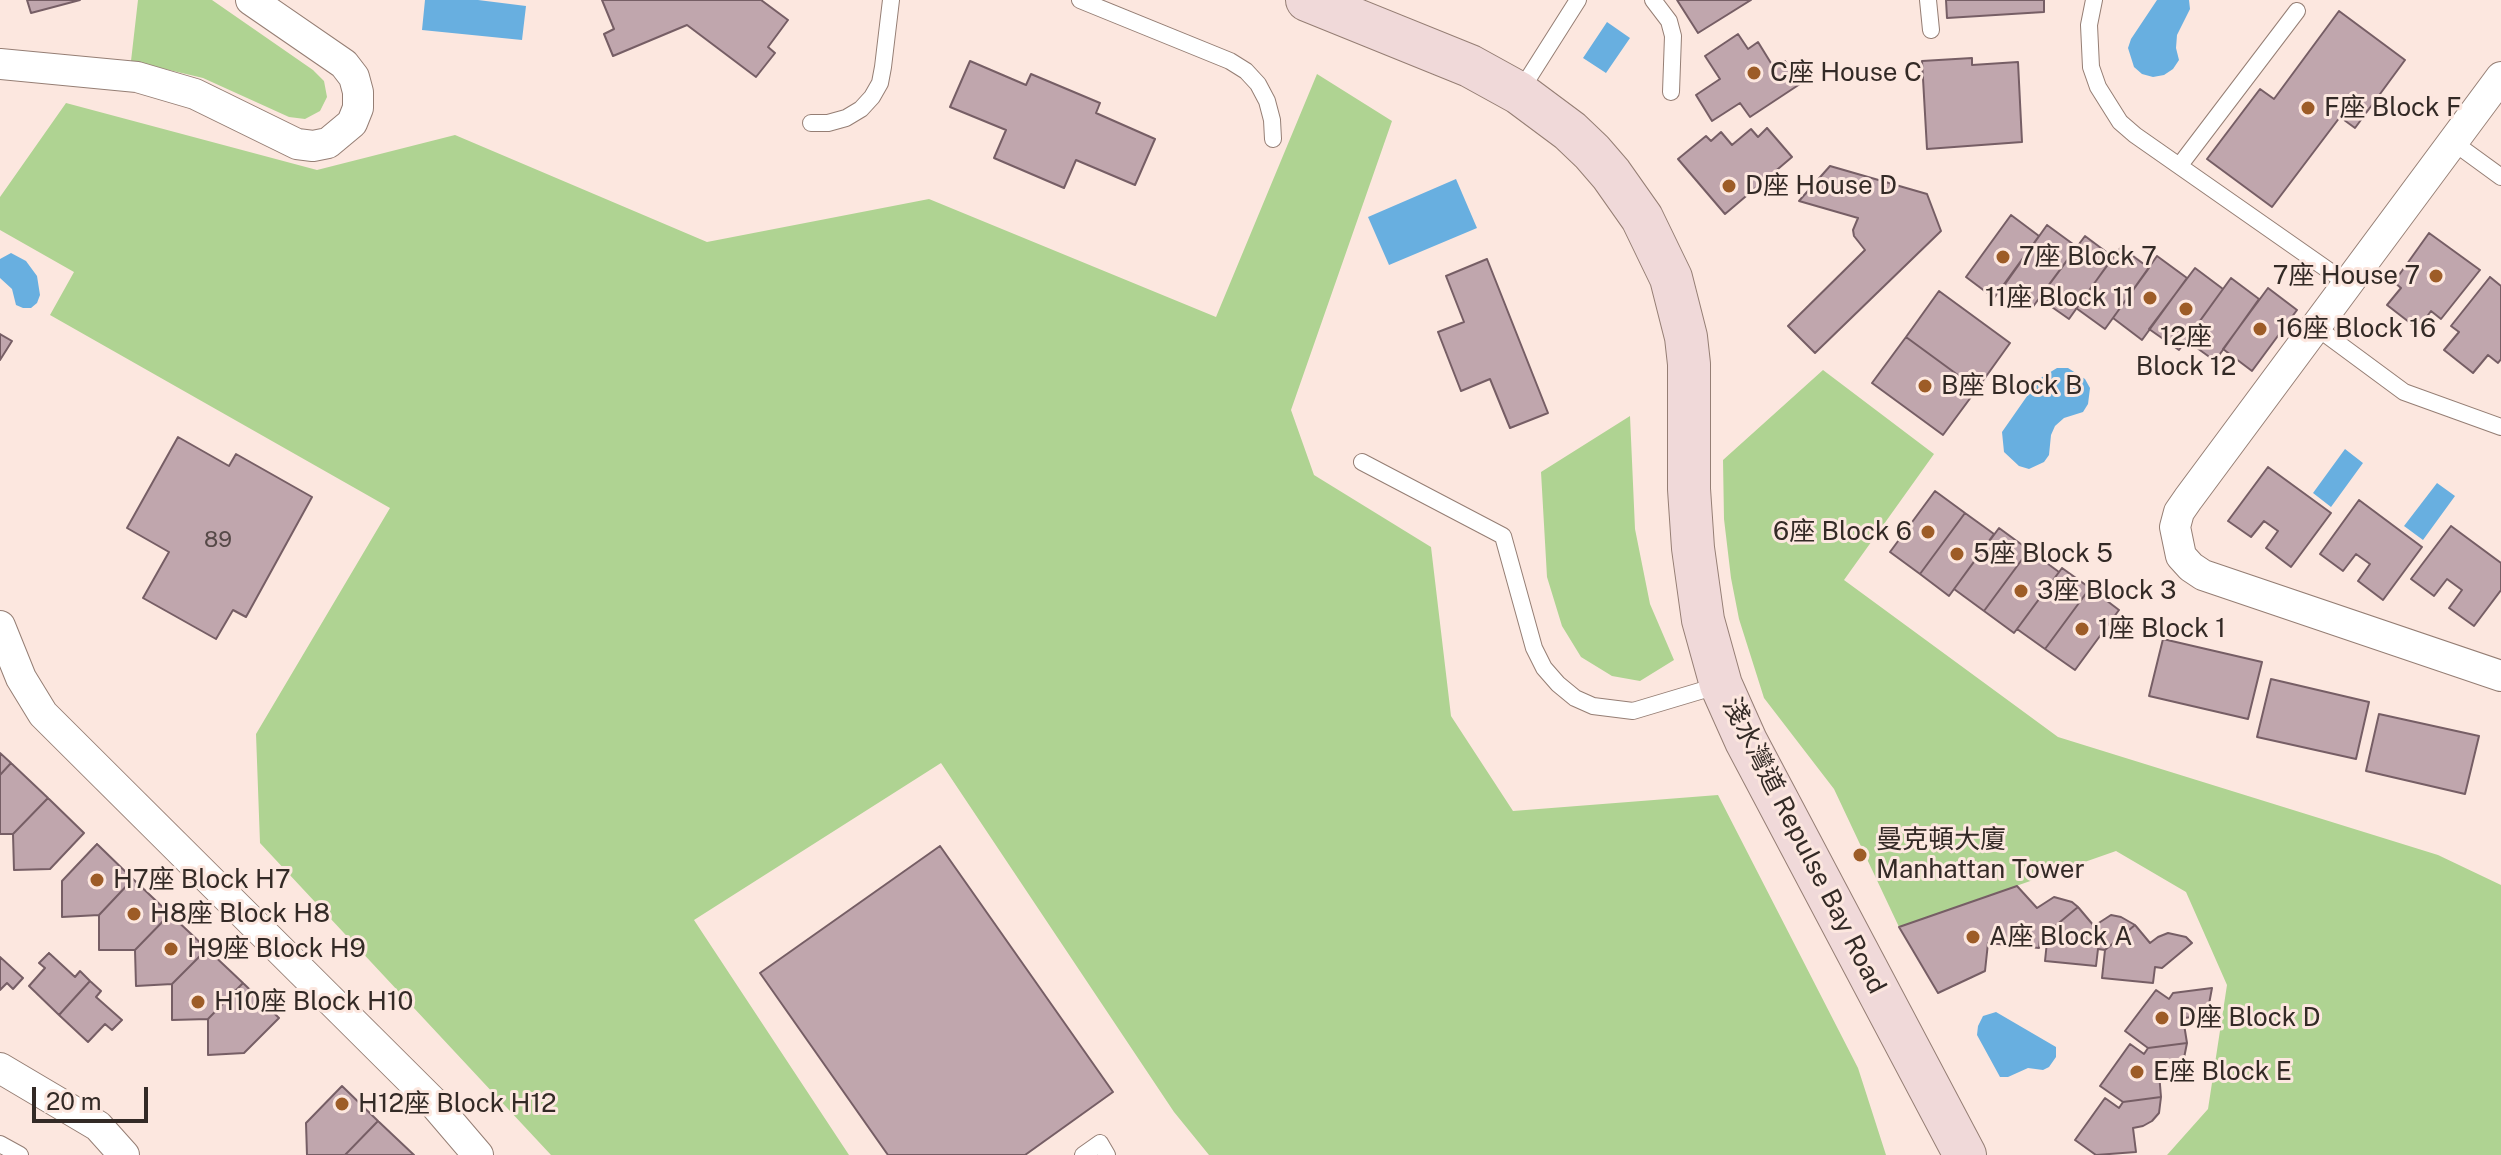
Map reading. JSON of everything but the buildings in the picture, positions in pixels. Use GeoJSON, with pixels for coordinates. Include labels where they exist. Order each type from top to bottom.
{"type":"FeatureCollection","features":[{"type":"Feature","properties":{"kind":"main road","name":"淺水灣道 Repulse Bay Road"},"geometry":{"type":"LineString","coordinates":[[1307,0],[1470,66],[1519,93],[1570,131],[1611,174],[1642,218],[1671,278],[1680,309],[1689,364],[1689,489],[1695,569],[1703,620],[1721,685],[1746,741],[1965,1155]]}},
{"type":"Feature","properties":{"kind":"street"},"geometry":{"type":"LineString","coordinates":[[0,64],[137,77],[195,94],[297,144],[313,146],[328,143],[341,134],[355,115],[358,92],[354,77],[344,64],[251,0]]}},
{"type":"Feature","properties":{"kind":"street"},"geometry":{"type":"LineString","coordinates":[[2501,77],[2179,512],[2175,527],[2181,556],[2203,575],[2501,676]]}},
{"type":"Feature","properties":{"kind":"street"},"geometry":{"type":"LineString","coordinates":[[0,626],[21,678],[43,714],[431,1100],[478,1155]]}},
{"type":"Feature","properties":{"kind":"street"},"geometry":{"type":"LineString","coordinates":[[0,1068],[98,1126],[124,1155]]}},
{"type":"Feature","properties":{"kind":"lane"},"geometry":{"type":"LineString","coordinates":[[811,123],[828,123],[846,118],[861,109],[872,97],[880,83],[891,0]]}},
{"type":"Feature","properties":{"kind":"lane"},"geometry":{"type":"LineString","coordinates":[[1080,0],[1230,61],[1246,71],[1267,101],[1273,139]]}},
{"type":"Feature","properties":{"kind":"lane"},"geometry":{"type":"LineString","coordinates":[[1519,93],[1578,0]]}},
{"type":"Feature","properties":{"kind":"lane"},"geometry":{"type":"LineString","coordinates":[[1653,0],[1669,21],[1673,36],[1671,92]]}},
{"type":"Feature","properties":{"kind":"lane"},"geometry":{"type":"LineString","coordinates":[[1928,0],[1931,30]]}},
{"type":"Feature","properties":{"kind":"lane"},"geometry":{"type":"LineString","coordinates":[[2094,0],[2088,46],[2091,67],[2098,87],[2120,122],[2348,284]]}},
{"type":"Feature","properties":{"kind":"lane"},"geometry":{"type":"LineString","coordinates":[[2180,165],[2297,11]]}},
{"type":"Feature","properties":{"kind":"lane"},"geometry":{"type":"LineString","coordinates":[[2453,142],[2501,177]]}},
{"type":"Feature","properties":{"kind":"lane"},"geometry":{"type":"LineString","coordinates":[[2316,327],[2404,392],[2501,427]]}},
{"type":"Feature","properties":{"kind":"lane"},"geometry":{"type":"LineString","coordinates":[[1362,462],[1503,536],[1534,648],[1544,668],[1575,698],[1603,708],[1633,711],[1721,685]]}},
{"type":"Feature","properties":{"kind":"lane"},"geometry":{"type":"LineString","coordinates":[[1083,1155],[1100,1143],[1107,1155]]}},
{"type":"Feature","properties":{"kind":"lane"},"geometry":{"type":"LineString","coordinates":[[0,1144],[20,1155]]}},
{"type":"Feature","properties":{"kind":"green space"},"geometry":{"type":"Polygon","coordinates":[[[138,0],[212,0],[313,70],[324,81],[327,97],[320,111],[305,119],[289,117],[203,78],[131,61],[138,0]]]}},
{"type":"Feature","properties":{"kind":"green space"},"geometry":{"type":"Polygon","coordinates":[[[1317,74],[1392,121],[1291,410],[1314,475],[1431,547],[1451,716],[1513,811],[1718,795],[1858,1068],[1886,1155],[1209,1155],[1174,1112],[941,763],[694,920],[849,1155],[551,1155],[260,843],[256,734],[390,508],[50,315],[74,272],[0,230],[0,197],[66,103],[317,170],[455,135],[707,242],[929,199],[1216,317],[1317,74]]]}},
{"type":"Feature","properties":{"kind":"green space"},"geometry":{"type":"Polygon","coordinates":[[[1823,370],[1934,454],[1844,580],[2058,737],[2438,855],[2501,885],[2501,1155],[2167,1155],[2208,1109],[2227,985],[2186,892],[2116,851],[1899,927],[1834,789],[1764,698],[1739,619],[1731,578],[1724,519],[1723,460],[1823,370]]]}},
{"type":"Feature","properties":{"kind":"green space"},"geometry":{"type":"Polygon","coordinates":[[[1630,416],[1635,529],[1650,604],[1674,660],[1640,681],[1612,676],[1581,657],[1562,626],[1547,577],[1541,472],[1630,416]]]}},
{"type":"Feature","properties":{"kind":"water"},"geometry":{"type":"Polygon","coordinates":[[[425,0],[478,0],[526,6],[522,40],[422,30],[425,0]]]}},
{"type":"Feature","properties":{"kind":"water"},"geometry":{"type":"Polygon","coordinates":[[[2157,0],[2189,0],[2190,9],[2177,35],[2179,60],[2164,75],[2153,77],[2142,74],[2134,67],[2128,48],[2157,0]]]}},
{"type":"Feature","properties":{"kind":"water"},"geometry":{"type":"Polygon","coordinates":[[[1607,22],[1630,38],[1606,73],[1583,58],[1607,22]]]}},
{"type":"Feature","properties":{"kind":"water"},"geometry":{"type":"Polygon","coordinates":[[[1456,179],[1477,228],[1389,265],[1368,217],[1456,179]]]}},
{"type":"Feature","properties":{"kind":"water"},"geometry":{"type":"Polygon","coordinates":[[[11,253],[26,261],[37,276],[40,295],[31,308],[16,305],[12,289],[0,278],[0,259],[11,253]]]}},
{"type":"Feature","properties":{"kind":"water"},"geometry":{"type":"Polygon","coordinates":[[[2057,368],[2068,368],[2085,379],[2090,388],[2088,404],[2083,412],[2064,418],[2055,426],[2049,455],[2044,462],[2029,469],[2019,466],[2004,452],[2002,432],[2039,379],[2057,368]]]}},
{"type":"Feature","properties":{"kind":"water"},"geometry":{"type":"Polygon","coordinates":[[[2345,449],[2363,463],[2331,507],[2313,493],[2345,449]]]}},
{"type":"Feature","properties":{"kind":"water"},"geometry":{"type":"Polygon","coordinates":[[[2437,483],[2455,496],[2423,540],[2404,526],[2437,483]]]}},
{"type":"Feature","properties":{"kind":"water"},"geometry":{"type":"Polygon","coordinates":[[[1996,1012],[2056,1047],[2056,1057],[2049,1067],[2043,1070],[2028,1068],[2008,1077],[2000,1077],[1977,1035],[1983,1016],[1996,1012]]]}},
{"type":"Feature","properties":{"kind":"place","name":"C座 House C"},"geometry":{"type":"Point","coordinates":[1754,73]}},
{"type":"Feature","properties":{"kind":"place","name":"F座 Block F"},"geometry":{"type":"Point","coordinates":[2308,108]}},
{"type":"Feature","properties":{"kind":"place","name":"D座 House D"},"geometry":{"type":"Point","coordinates":[1729,186]}},
{"type":"Feature","properties":{"kind":"place","name":"7座 Block 7"},"geometry":{"type":"Point","coordinates":[2003,257]}},
{"type":"Feature","properties":{"kind":"place","name":"7座 House 7"},"geometry":{"type":"Point","coordinates":[2436,276]}},
{"type":"Feature","properties":{"kind":"place","name":"11座 Block 11"},"geometry":{"type":"Point","coordinates":[2150,298]}},
{"type":"Feature","properties":{"kind":"place","name":"12座 Block 12"},"geometry":{"type":"Point","coordinates":[2186,309]}},
{"type":"Feature","properties":{"kind":"place","name":"16座 Block 16"},"geometry":{"type":"Point","coordinates":[2260,329]}},
{"type":"Feature","properties":{"kind":"place","name":"B座 Block B"},"geometry":{"type":"Point","coordinates":[1925,386]}},
{"type":"Feature","properties":{"kind":"place","name":"6座 Block 6"},"geometry":{"type":"Point","coordinates":[1928,532]}},
{"type":"Feature","properties":{"kind":"place","name":"5座 Block 5"},"geometry":{"type":"Point","coordinates":[1957,554]}},
{"type":"Feature","properties":{"kind":"place","name":"3座 Block 3"},"geometry":{"type":"Point","coordinates":[2021,591]}},
{"type":"Feature","properties":{"kind":"place","name":"1座 Block 1"},"geometry":{"type":"Point","coordinates":[2082,629]}},
{"type":"Feature","properties":{"kind":"place","name":"曼克頓大廈 Manhattan Tower"},"geometry":{"type":"Point","coordinates":[1860,855]}},
{"type":"Feature","properties":{"kind":"place","name":"H7座 Block H7"},"geometry":{"type":"Point","coordinates":[97,880]}},
{"type":"Feature","properties":{"kind":"place","name":"H8座 Block H8"},"geometry":{"type":"Point","coordinates":[134,914]}},
{"type":"Feature","properties":{"kind":"place","name":"A座 Block A"},"geometry":{"type":"Point","coordinates":[1973,937]}},
{"type":"Feature","properties":{"kind":"place","name":"H9座 Block H9"},"geometry":{"type":"Point","coordinates":[171,949]}},
{"type":"Feature","properties":{"kind":"place","name":"H10座 Block H10"},"geometry":{"type":"Point","coordinates":[198,1002]}},
{"type":"Feature","properties":{"kind":"place","name":"D座 Block D"},"geometry":{"type":"Point","coordinates":[2162,1018]}},
{"type":"Feature","properties":{"kind":"place","name":"E座 Block E"},"geometry":{"type":"Point","coordinates":[2137,1072]}},
{"type":"Feature","properties":{"kind":"place","name":"H12座 Block H12"},"geometry":{"type":"Point","coordinates":[342,1104]}}]}
